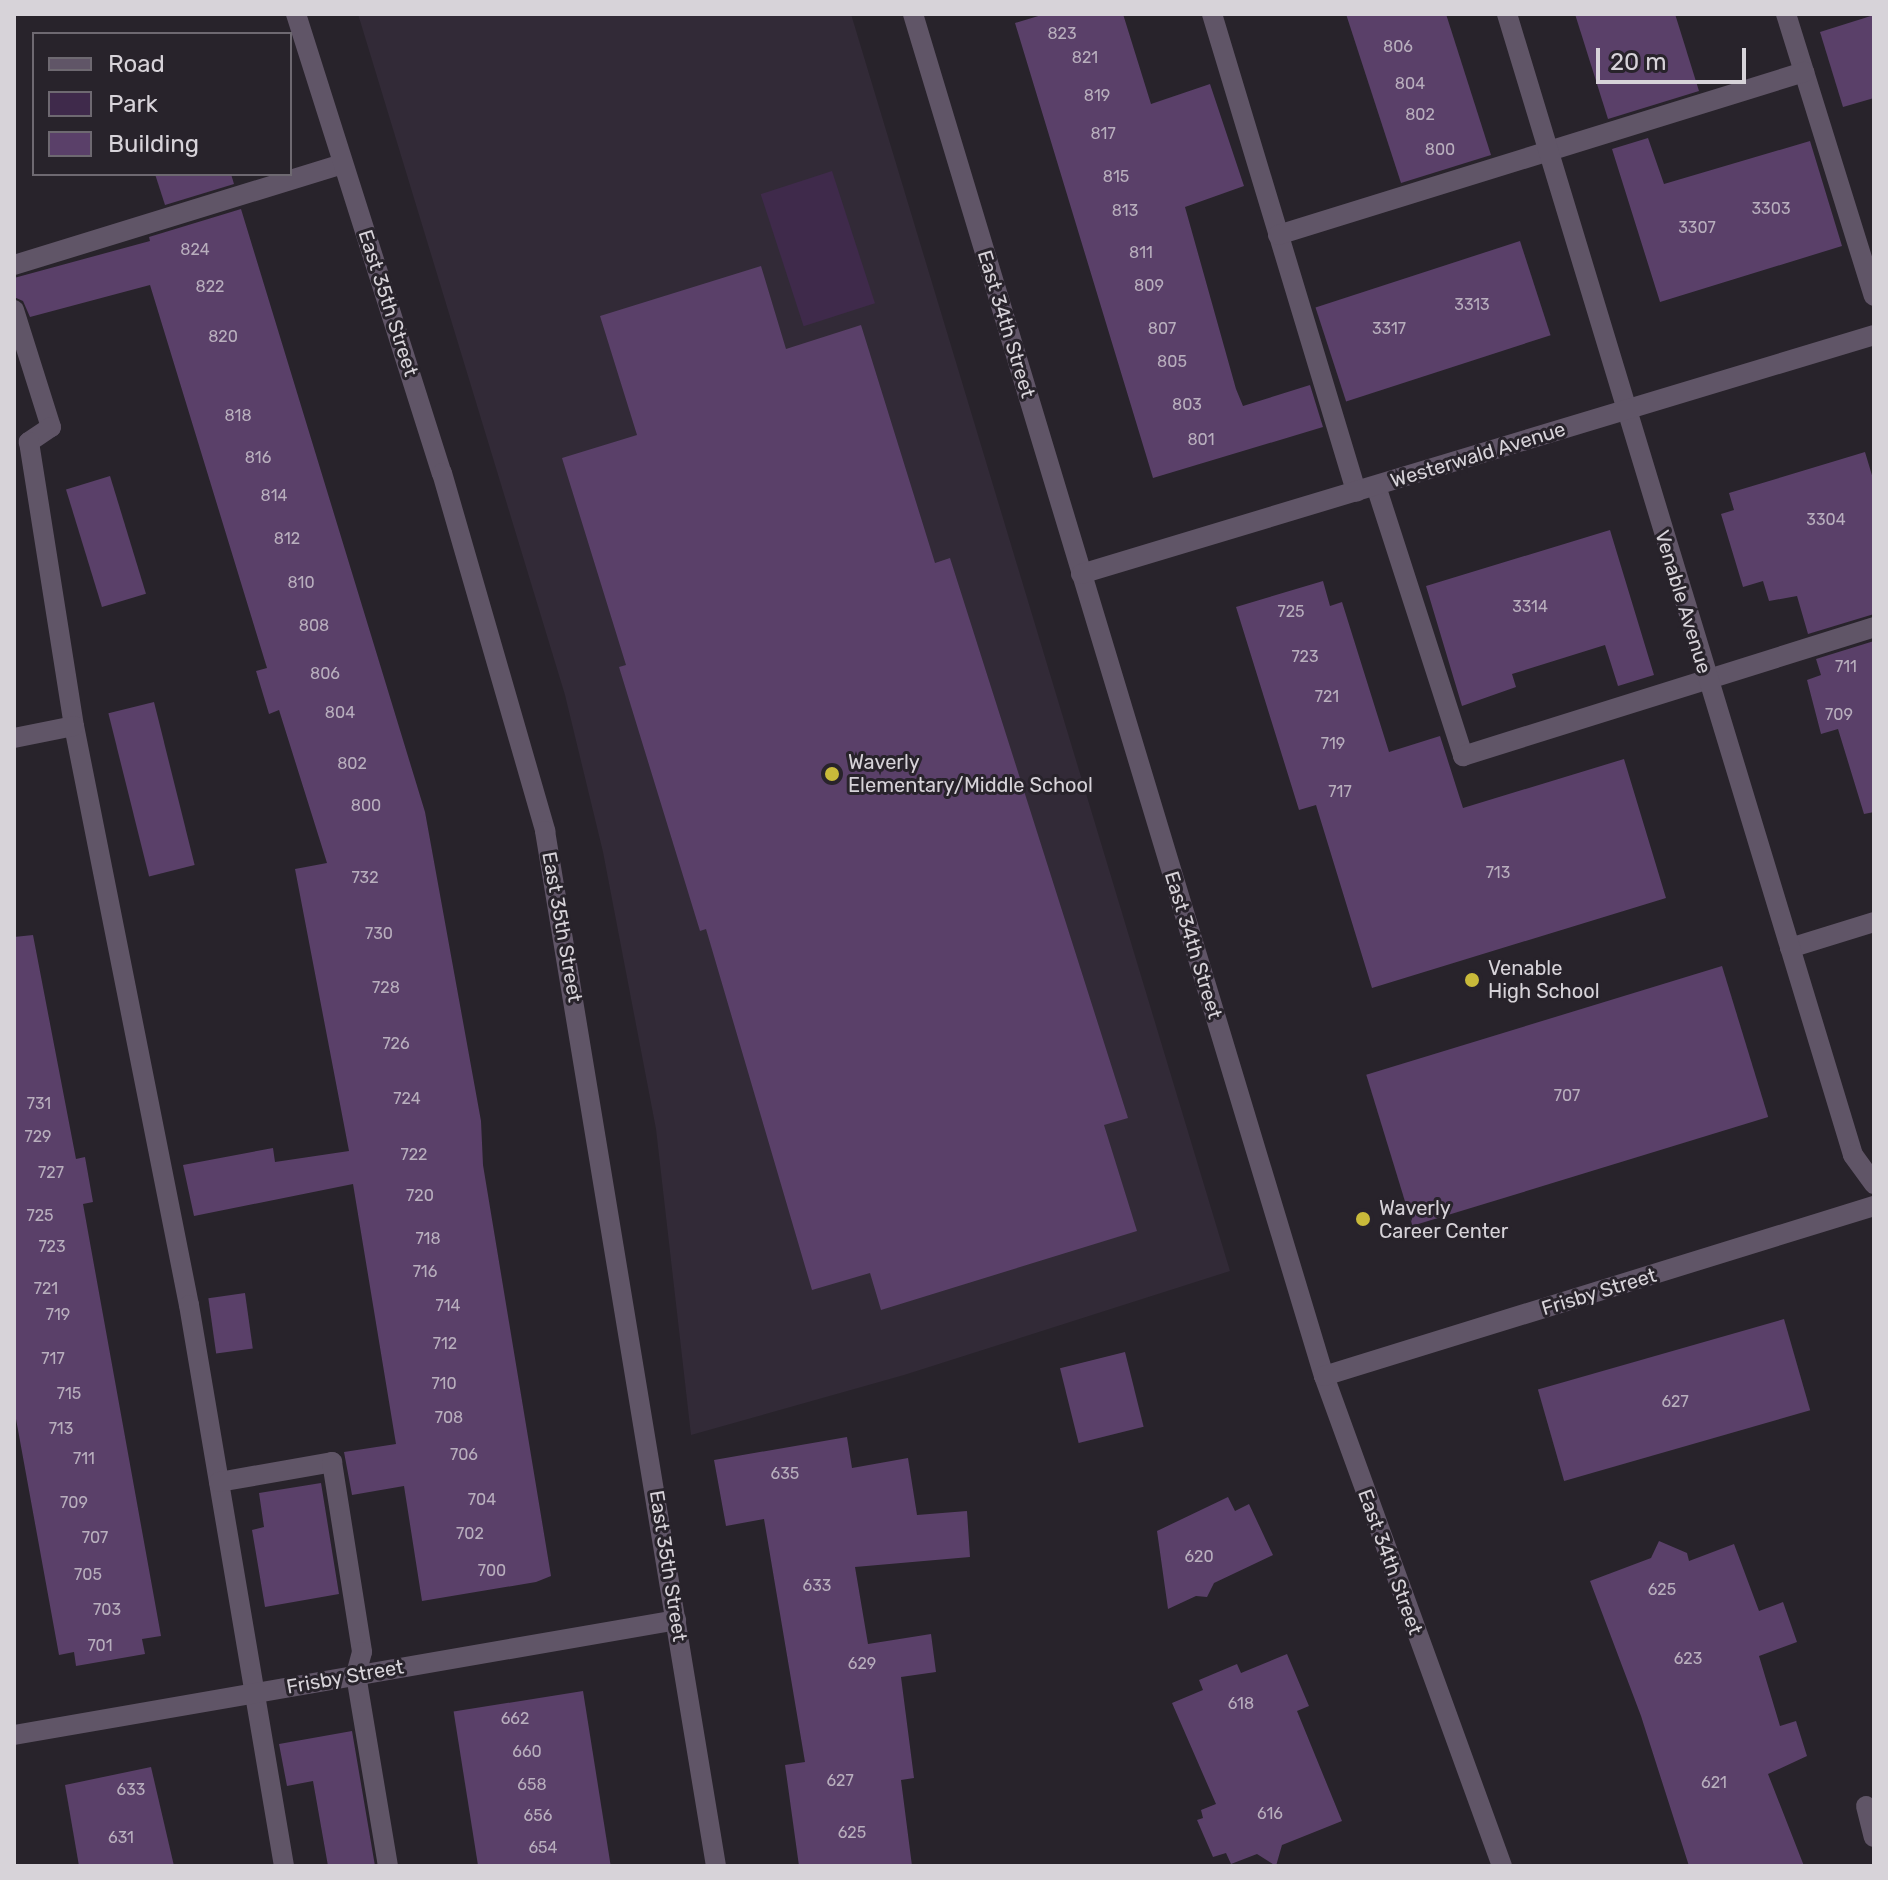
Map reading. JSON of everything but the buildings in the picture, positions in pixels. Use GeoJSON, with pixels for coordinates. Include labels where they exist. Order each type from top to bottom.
{"type":"FeatureCollection","features":[{"type":"Feature","properties":{"kind":"street","name":"East 35th Street"},"geometry":{"type":"LineString","coordinates":[[296,14],[442,473],[545,831],[716,1866]]}},
{"type":"Feature","properties":{"kind":"street","name":"East 34th Street"},"geometry":{"type":"LineString","coordinates":[[913,14],[1324,1376],[1502,1866]]}},
{"type":"Feature","properties":{"kind":"street"},"geometry":{"type":"LineString","coordinates":[[1212,14],[1278,235],[1463,756],[1874,627]]}},
{"type":"Feature","properties":{"kind":"street","name":"Venable Avenue"},"geometry":{"type":"LineString","coordinates":[[1507,14],[1853,1155],[1874,1184]]}},
{"type":"Feature","properties":{"kind":"street"},"geometry":{"type":"LineString","coordinates":[[1786,14],[1874,296]]}},
{"type":"Feature","properties":{"kind":"street"},"geometry":{"type":"LineString","coordinates":[[1278,235],[1804,72]]}},
{"type":"Feature","properties":{"kind":"street"},"geometry":{"type":"LineString","coordinates":[[14,265],[343,164]]}},
{"type":"Feature","properties":{"kind":"street"},"geometry":{"type":"LineString","coordinates":[[14,310],[51,427],[29,442],[74,726],[189,1305],[284,1866]]}},
{"type":"Feature","properties":{"kind":"street","name":"Westerwald Avenue"},"geometry":{"type":"LineString","coordinates":[[1081,574],[1874,335]]}},
{"type":"Feature","properties":{"kind":"street"},"geometry":{"type":"LineString","coordinates":[[14,738],[74,726]]}},
{"type":"Feature","properties":{"kind":"street"},"geometry":{"type":"LineString","coordinates":[[1790,948],[1874,922]]}},
{"type":"Feature","properties":{"kind":"street","name":"Frisby Street"},"geometry":{"type":"LineString","coordinates":[[1324,1376],[1874,1206]]}},
{"type":"Feature","properties":{"kind":"street"},"geometry":{"type":"LineString","coordinates":[[219,1482],[332,1462],[362,1652],[356,1675],[388,1866]]}},
{"type":"Feature","properties":{"kind":"street","name":"Frisby Street"},"geometry":{"type":"LineString","coordinates":[[14,1735],[676,1620]]}},
{"type":"Feature","properties":{"kind":"street"},"geometry":{"type":"LineString","coordinates":[[1866,1806],[1874,1837]]}},
{"type":"Feature","properties":{"kind":"shaded area","name":"Waverly Elementary/Middle School"},"geometry":{"type":"Polygon","coordinates":[[[358,14],[851,14],[1230,1271],[904,1375],[691,1435],[656,1129],[603,852],[565,695],[358,14]]]}},
{"type":"Feature","properties":{"kind":"green space"},"geometry":{"type":"Polygon","coordinates":[[[832,171],[875,303],[804,326],[761,194],[832,171]]]}},
{"type":"Feature","properties":{"kind":"place","name":"Waverly Elementary/Middle School"},"geometry":{"type":"Point","coordinates":[832,774]}},
{"type":"Feature","properties":{"kind":"place","name":"Venable High School"},"geometry":{"type":"Point","coordinates":[1472,980]}},
{"type":"Feature","properties":{"kind":"place","name":"Waverly Career Center"},"geometry":{"type":"Point","coordinates":[1363,1219]}}]}
